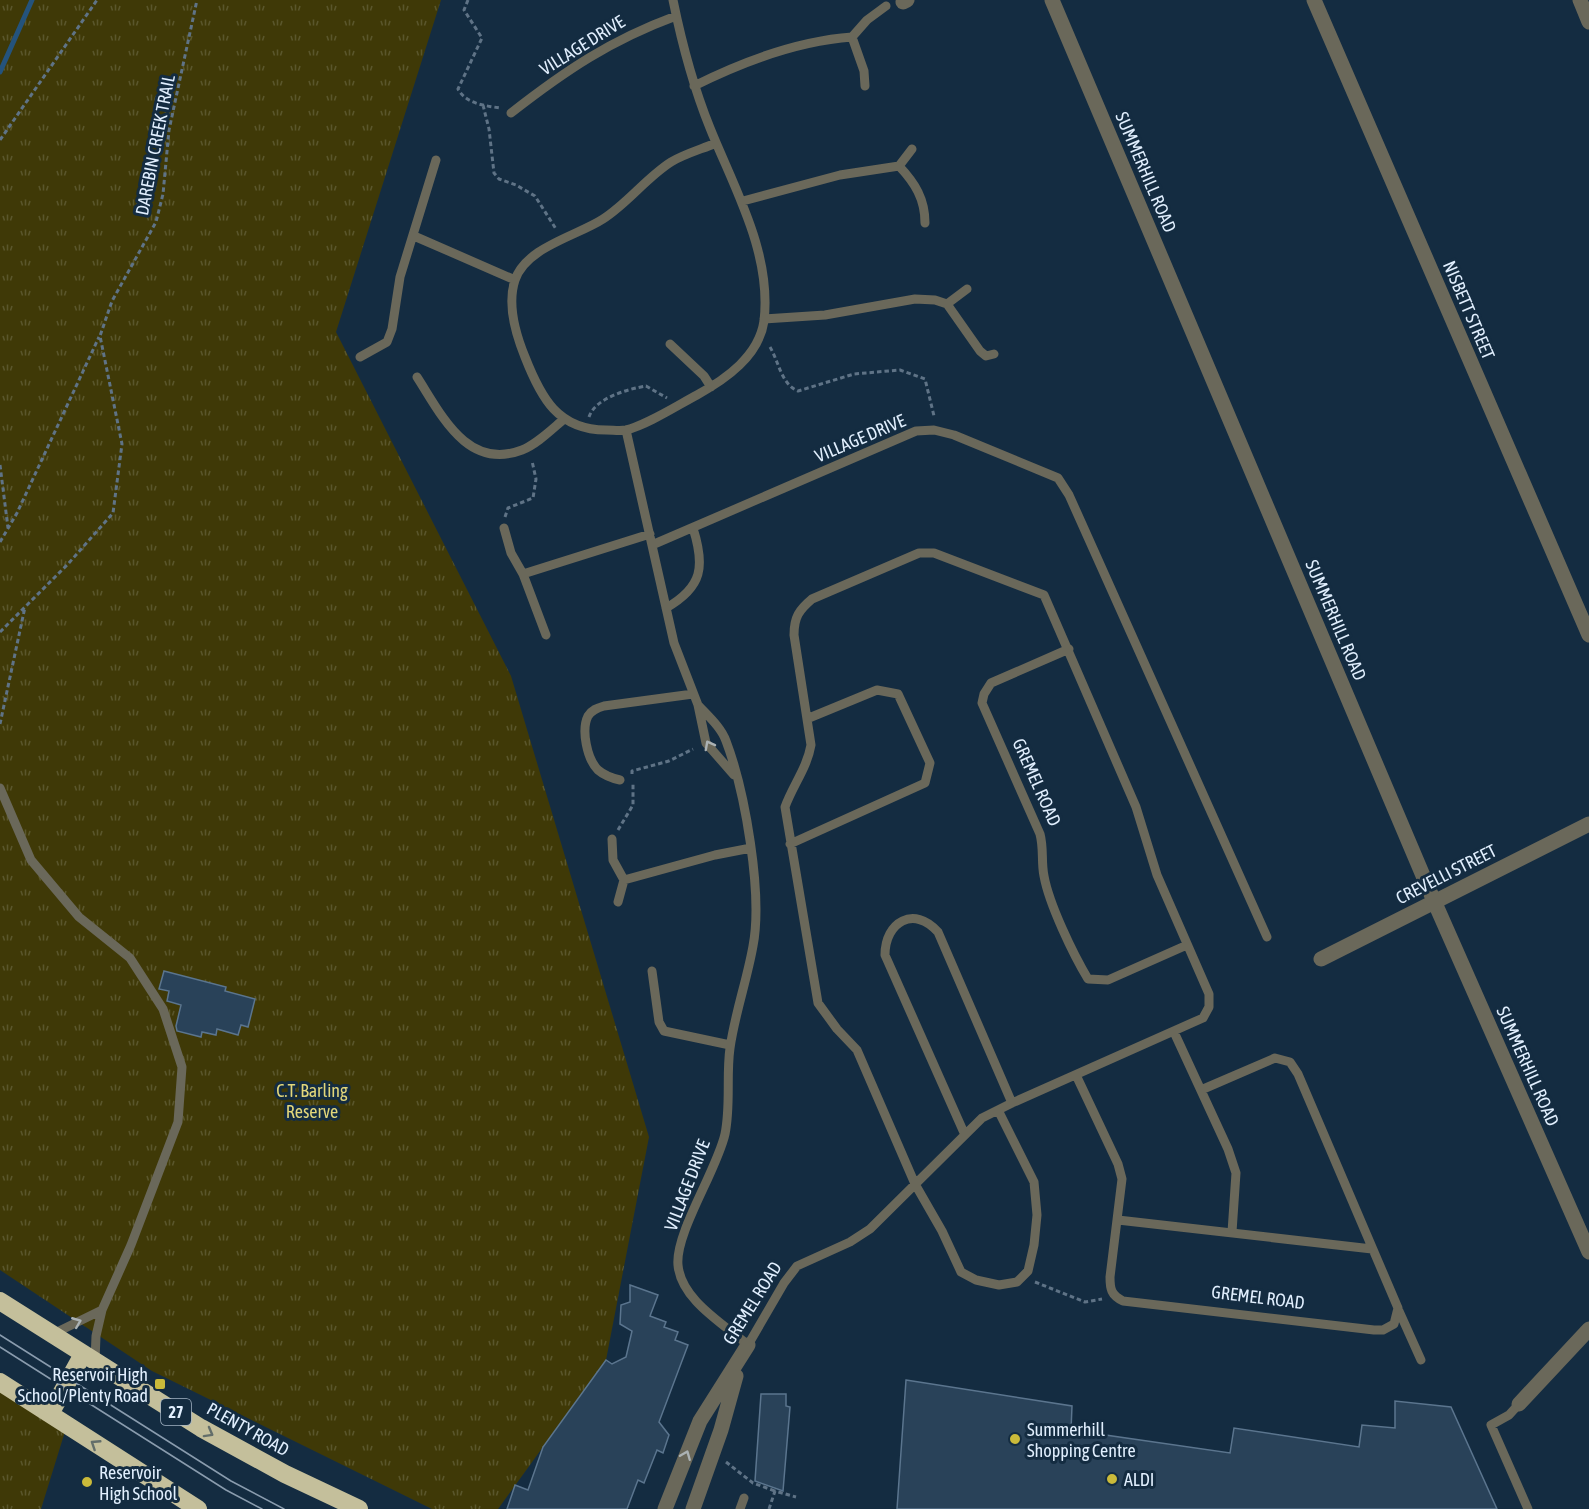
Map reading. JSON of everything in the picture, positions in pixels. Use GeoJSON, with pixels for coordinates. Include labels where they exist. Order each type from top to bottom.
{"type":"FeatureCollection","features":[{"type":"Feature","properties":{"kind":"highway","name":"PLENTY ROAD"},"geometry":{"type":"LineString","coordinates":[[0,1301],[201,1428],[285,1474],[359,1509]]}},
{"type":"Feature","properties":{"kind":"highway"},"geometry":{"type":"LineString","coordinates":[[50,1414],[89,1357]]}},
{"type":"Feature","properties":{"kind":"highway"},"geometry":{"type":"LineString","coordinates":[[0,1382],[198,1509]]}},
{"type":"Feature","properties":{"kind":"street","name":"SUMMERHILL ROAD"},"geometry":{"type":"LineString","coordinates":[[1052,0],[1434,901],[1589,1252]]}},
{"type":"Feature","properties":{"kind":"street","name":"NISBETT STREET"},"geometry":{"type":"LineString","coordinates":[[1314,0],[1589,635]]}},
{"type":"Feature","properties":{"kind":"street"},"geometry":{"type":"LineString","coordinates":[[1580,0],[1589,21]]}},
{"type":"Feature","properties":{"kind":"street","name":"CREVELLI STREET"},"geometry":{"type":"LineString","coordinates":[[1321,958],[1589,825]]}},
{"type":"Feature","properties":{"kind":"street"},"geometry":{"type":"LineString","coordinates":[[1519,1404],[1589,1329]]}},
{"type":"Feature","properties":{"kind":"street","name":"GREMEL ROAD"},"geometry":{"type":"LineString","coordinates":[[665,1509],[700,1421],[748,1345]]}},
{"type":"Feature","properties":{"kind":"street","name":"GREMEL ROAD"},"geometry":{"type":"LineString","coordinates":[[693,1509],[721,1430],[739,1361]]}},
{"type":"Feature","properties":{"kind":"lane"},"geometry":{"type":"LineString","coordinates":[[673,0],[685,59],[716,143],[743,201],[761,271],[764,318],[759,339],[745,359],[726,378],[626,430],[586,427],[564,420],[543,395],[517,337],[514,317],[515,280],[533,257],[602,220],[628,201],[672,162],[716,143]]}},
{"type":"Feature","properties":{"kind":"lane"},"geometry":{"type":"LineString","coordinates":[[694,86],[728,69],[774,54],[814,42],[852,37],[867,20],[886,6]]}},
{"type":"Feature","properties":{"kind":"lane","name":"VILLAGE DRIVE"},"geometry":{"type":"LineString","coordinates":[[513,112],[552,82],[609,44],[633,32],[676,16]]}},
{"type":"Feature","properties":{"kind":"lane"},"geometry":{"type":"LineString","coordinates":[[852,37],[864,71],[865,86]]}},
{"type":"Feature","properties":{"kind":"lane"},"geometry":{"type":"LineString","coordinates":[[743,201],[840,175],[899,166],[912,149]]}},
{"type":"Feature","properties":{"kind":"lane"},"geometry":{"type":"LineString","coordinates":[[360,357],[387,342],[392,329],[400,277],[436,160]]}},
{"type":"Feature","properties":{"kind":"lane"},"geometry":{"type":"LineString","coordinates":[[899,166],[917,188],[925,209],[925,223]]}},
{"type":"Feature","properties":{"kind":"lane"},"geometry":{"type":"LineString","coordinates":[[414,236],[515,280]]}},
{"type":"Feature","properties":{"kind":"lane"},"geometry":{"type":"LineString","coordinates":[[947,304],[967,289]]}},
{"type":"Feature","properties":{"kind":"lane"},"geometry":{"type":"LineString","coordinates":[[764,318],[825,315],[915,299],[935,300],[947,304],[980,351],[986,356],[994,354]]}},
{"type":"Feature","properties":{"kind":"lane"},"geometry":{"type":"LineString","coordinates":[[670,344],[704,376],[711,387]]}},
{"type":"Feature","properties":{"kind":"lane"},"geometry":{"type":"LineString","coordinates":[[417,377],[449,426],[467,445],[506,454],[528,447],[564,420]]}},
{"type":"Feature","properties":{"kind":"lane","name":"VILLAGE DRIVE"},"geometry":{"type":"LineString","coordinates":[[626,430],[674,643],[698,705],[706,743],[736,777]]}},
{"type":"Feature","properties":{"kind":"lane","name":"VILLAGE DRIVE"},"geometry":{"type":"LineString","coordinates":[[652,545],[916,431],[934,430],[954,435],[1058,478],[1069,495],[1267,937]]}},
{"type":"Feature","properties":{"kind":"lane"},"geometry":{"type":"LineString","coordinates":[[504,528],[511,553],[523,574],[546,634]]}},
{"type":"Feature","properties":{"kind":"lane"},"geometry":{"type":"LineString","coordinates":[[666,608],[680,601],[698,579],[701,562],[693,528]]}},
{"type":"Feature","properties":{"kind":"lane"},"geometry":{"type":"LineString","coordinates":[[523,574],[650,534]]}},
{"type":"Feature","properties":{"kind":"lane","name":"GREMEL ROAD"},"geometry":{"type":"LineString","coordinates":[[748,1345],[783,1283],[797,1266],[850,1242],[870,1229],[915,1184],[982,1118],[1203,1018],[1209,1007],[1209,994],[1157,876],[1136,807],[1044,596],[934,553],[919,553],[812,599],[799,610],[794,622],[794,635],[809,718],[811,745],[808,762],[792,788],[785,807],[790,844],[818,1003],[837,1029],[857,1050],[915,1184],[961,1272],[976,1280],[999,1285],[1017,1282],[1023,1276]]}},
{"type":"Feature","properties":{"kind":"lane","name":"GREMEL ROAD"},"geometry":{"type":"LineString","coordinates":[[1069,649],[991,683],[984,694],[982,704],[1041,834],[1045,854],[1043,874],[1049,892],[1088,980],[1108,980],[1187,945]]}},
{"type":"Feature","properties":{"kind":"lane"},"geometry":{"type":"LineString","coordinates":[[790,844],[924,783],[930,763],[898,694],[877,690],[809,718]]}},
{"type":"Feature","properties":{"kind":"lane"},"geometry":{"type":"LineString","coordinates":[[620,780],[606,777],[596,768],[590,754],[585,733],[587,718],[592,710],[604,706],[693,694]]}},
{"type":"Feature","properties":{"kind":"lane","name":"VILLAGE DRIVE"},"geometry":{"type":"LineString","coordinates":[[698,705],[725,739],[742,797],[751,848],[754,944],[730,1045],[725,1134],[712,1172],[688,1222],[677,1263],[680,1278],[688,1291],[748,1345]]}},
{"type":"Feature","properties":{"kind":"lane"},"geometry":{"type":"LineString","coordinates":[[0,788],[31,860],[78,917],[130,958],[163,1009],[182,1066],[178,1122],[131,1245],[102,1311],[89,1357]]}},
{"type":"Feature","properties":{"kind":"lane"},"geometry":{"type":"LineString","coordinates":[[612,839],[613,860],[624,880],[618,902]]}},
{"type":"Feature","properties":{"kind":"lane"},"geometry":{"type":"LineString","coordinates":[[624,880],[715,855],[751,848]]}},
{"type":"Feature","properties":{"kind":"lane"},"geometry":{"type":"LineString","coordinates":[[965,1135],[885,955],[889,932],[899,922],[909,918],[920,919],[930,923],[938,932],[1012,1103]]}},
{"type":"Feature","properties":{"kind":"lane"},"geometry":{"type":"LineString","coordinates":[[652,971],[659,1022],[664,1031],[730,1045]]}},
{"type":"Feature","properties":{"kind":"lane"},"geometry":{"type":"LineString","coordinates":[[1174,1032],[1236,1173],[1232,1232]]}},
{"type":"Feature","properties":{"kind":"lane"},"geometry":{"type":"LineString","coordinates":[[1201,1090],[1275,1058],[1290,1062],[1298,1074],[1421,1360]]}},
{"type":"Feature","properties":{"kind":"lane"},"geometry":{"type":"LineString","coordinates":[[1076,1076],[1118,1164],[1122,1179],[1110,1277],[1110,1288],[1114,1297]]}},
{"type":"Feature","properties":{"kind":"lane"},"geometry":{"type":"LineString","coordinates":[[998,1110],[1034,1182],[1037,1215],[1034,1245],[1028,1270],[1023,1276]]}},
{"type":"Feature","properties":{"kind":"lane"},"geometry":{"type":"LineString","coordinates":[[1118,1220],[1372,1249]]}},
{"type":"Feature","properties":{"kind":"lane","name":"GREMEL ROAD"},"geometry":{"type":"LineString","coordinates":[[1114,1297],[1122,1301],[1374,1330],[1383,1330],[1394,1324],[1398,1308]]}},
{"type":"Feature","properties":{"kind":"lane"},"geometry":{"type":"LineString","coordinates":[[53,1334],[102,1311]]}},
{"type":"Feature","properties":{"kind":"lane"},"geometry":{"type":"LineString","coordinates":[[1519,1404],[1509,1415],[1491,1425],[1528,1509]]}},
{"type":"Feature","properties":{"kind":"lane"},"geometry":{"type":"LineString","coordinates":[[740,1509],[744,1498]]}},
{"type":"Feature","properties":{"kind":"path"},"geometry":{"type":"LineString","coordinates":[[0,140],[97,0]]}},
{"type":"Feature","properties":{"kind":"path","name":"DAREBIN CREEK TRAIL"},"geometry":{"type":"LineString","coordinates":[[0,542],[100,336],[112,301],[156,222],[163,194],[169,130],[197,0]]}},
{"type":"Feature","properties":{"kind":"path"},"geometry":{"type":"LineString","coordinates":[[468,0],[464,10],[482,38],[458,88],[461,94],[483,105],[513,112]]}},
{"type":"Feature","properties":{"kind":"path"},"geometry":{"type":"LineString","coordinates":[[483,105],[489,129],[494,173],[499,179],[536,196],[564,241]]}},
{"type":"Feature","properties":{"kind":"path"},"geometry":{"type":"LineString","coordinates":[[0,632],[68,564],[113,513],[122,444],[100,336]]}},
{"type":"Feature","properties":{"kind":"path"},"geometry":{"type":"LineString","coordinates":[[759,339],[769,346],[790,388],[798,391],[862,373],[900,370],[918,375],[927,384],[934,430]]}},
{"type":"Feature","properties":{"kind":"path"},"geometry":{"type":"LineString","coordinates":[[586,427],[591,411],[601,402],[635,388],[646,386],[655,389],[677,405]]}},
{"type":"Feature","properties":{"kind":"path"},"geometry":{"type":"LineString","coordinates":[[504,528],[508,508],[528,501],[535,492],[536,479],[528,447]]}},
{"type":"Feature","properties":{"kind":"path"},"geometry":{"type":"LineString","coordinates":[[0,465],[8,529]]}},
{"type":"Feature","properties":{"kind":"path"},"geometry":{"type":"LineString","coordinates":[[0,724],[25,606]]}},
{"type":"Feature","properties":{"kind":"path"},"geometry":{"type":"LineString","coordinates":[[612,839],[633,805],[632,771],[669,761],[693,749]]}},
{"type":"Feature","properties":{"kind":"path"},"geometry":{"type":"LineString","coordinates":[[1023,1276],[1063,1295],[1085,1302],[1114,1297]]}},
{"type":"Feature","properties":{"kind":"path"},"geometry":{"type":"LineString","coordinates":[[712,1453],[736,1467],[753,1483],[796,1497]]}},
{"type":"Feature","properties":{"kind":"path"},"geometry":{"type":"LineString","coordinates":[[769,1509],[775,1491]]}},
{"type":"Feature","properties":{"kind":"green space","name":"C.T. Barling Reserve"},"geometry":{"type":"Polygon","coordinates":[[[0,0],[441,0],[336,332],[511,676],[649,1137],[606,1360],[498,1509],[432,1509],[152,1371],[0,1270],[0,0]]]}},
{"type":"Feature","properties":{"kind":"green space"},"geometry":{"type":"Polygon","coordinates":[[[0,1382],[67,1425],[41,1509],[0,1509],[0,1382]]]}},
{"type":"Feature","properties":{"kind":"building"},"geometry":{"type":"Polygon","coordinates":[[[164,971],[226,987],[225,991],[255,999],[248,1027],[241,1025],[238,1035],[217,1029],[216,1035],[202,1032],[201,1037],[177,1031],[181,1005],[167,1001],[169,991],[159,989],[164,971]]]}},
{"type":"Feature","properties":{"kind":"building"},"geometry":{"type":"Polygon","coordinates":[[[630,1285],[658,1295],[650,1316],[666,1322],[664,1327],[678,1332],[675,1340],[688,1345],[659,1422],[669,1435],[663,1453],[657,1450],[644,1483],[638,1480],[627,1509],[507,1509],[515,1485],[528,1490],[543,1447],[606,1360],[612,1364],[626,1357],[632,1331],[620,1324],[621,1305],[630,1302],[630,1285]]]}},
{"type":"Feature","properties":{"kind":"building","name":"Summerhill Shopping Centre"},"geometry":{"type":"Polygon","coordinates":[[[906,1380],[1072,1406],[1071,1430],[1230,1453],[1234,1428],[1359,1447],[1362,1425],[1395,1428],[1395,1401],[1451,1407],[1497,1509],[897,1509],[906,1380]]]}},
{"type":"Feature","properties":{"kind":"building"},"geometry":{"type":"Polygon","coordinates":[[[761,1394],[786,1394],[786,1406],[790,1407],[783,1491],[755,1481],[761,1394]]]}},
{"type":"Feature","properties":{"kind":"waterway"},"geometry":{"type":"LineString","coordinates":[[0,72],[32,0]]}},
{"type":"Feature","properties":{"kind":"tram line"},"geometry":{"type":"LineString","coordinates":[[0,1335],[231,1481],[284,1509]]}},
{"type":"Feature","properties":{"kind":"tram line"},"geometry":{"type":"LineString","coordinates":[[0,1347],[226,1490],[262,1509]]}},
{"type":"Feature","properties":{"kind":"place","name":"Reservoir High School/Plenty Road"},"geometry":{"type":"Point","coordinates":[160,1384]}},
{"type":"Feature","properties":{"kind":"place","name":"Summerhill Shopping Centre"},"geometry":{"type":"Point","coordinates":[1015,1439]}},
{"type":"Feature","properties":{"kind":"place","name":"ALDI"},"geometry":{"type":"Point","coordinates":[1112,1479]}},
{"type":"Feature","properties":{"kind":"place","name":"Reservoir High School"},"geometry":{"type":"Point","coordinates":[87,1482]}}]}
